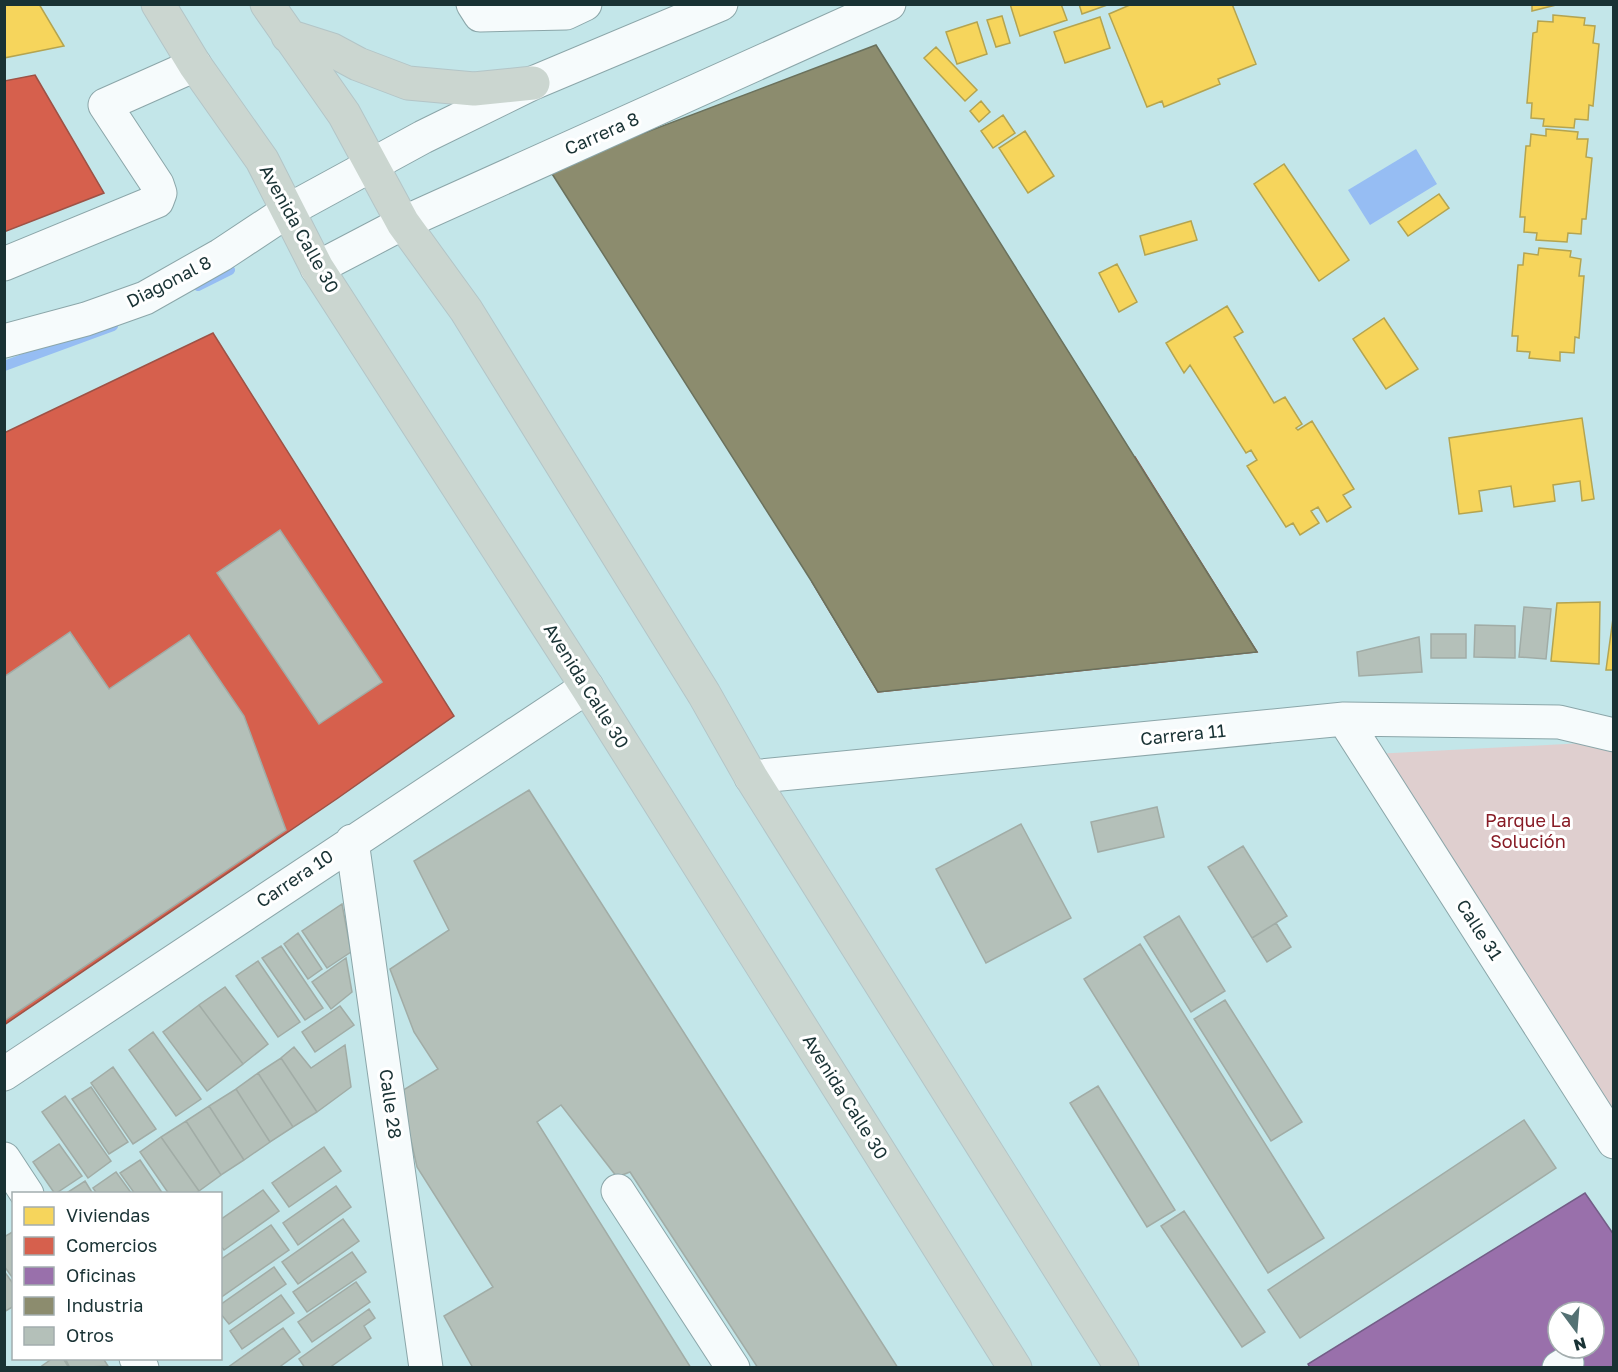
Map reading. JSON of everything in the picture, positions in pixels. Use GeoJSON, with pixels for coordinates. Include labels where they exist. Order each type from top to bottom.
{"type":"FeatureCollection","features":[{"type":"Feature","properties":{"kind":"highway","name":"Avenida Calle 30"},"geometry":{"type":"LineString","coordinates":[[158,4],[195,65],[262,160],[317,268],[587,687],[1015,1368]]}},
{"type":"Feature","properties":{"kind":"highway"},"geometry":{"type":"LineString","coordinates":[[267,4],[344,114],[404,223],[466,310],[698,684],[751,777],[1122,1368]]}},
{"type":"Feature","properties":{"kind":"highway"},"geometry":{"type":"LineString","coordinates":[[288,36],[332,50],[358,64],[408,83],[474,89],[533,83]]}},
{"type":"Feature","properties":{"kind":"street"},"geometry":{"type":"LineString","coordinates":[[473,4],[480,15],[566,13],[585,4]]}},
{"type":"Feature","properties":{"kind":"street"},"geometry":{"type":"LineString","coordinates":[[289,210],[533,83],[721,4]]}},
{"type":"Feature","properties":{"kind":"street","name":"Carrera 8"},"geometry":{"type":"LineString","coordinates":[[317,268],[404,223],[889,4]]}},
{"type":"Feature","properties":{"kind":"street"},"geometry":{"type":"LineString","coordinates":[[4,264],[157,201],[160,193],[157,184],[105,105],[195,65]]}},
{"type":"Feature","properties":{"kind":"street","name":"Diagonal 8"},"geometry":{"type":"LineString","coordinates":[[4,341],[86,319],[145,298],[221,255],[289,210]]}},
{"type":"Feature","properties":{"kind":"street","name":"Carrera 10"},"geometry":{"type":"LineString","coordinates":[[4,1074],[587,687]]}},
{"type":"Feature","properties":{"kind":"street","name":"Carrera 11"},"geometry":{"type":"LineString","coordinates":[[751,777],[1344,719],[1559,722],[1614,735]]}},
{"type":"Feature","properties":{"kind":"street","name":"Calle 31"},"geometry":{"type":"LineString","coordinates":[[1344,719],[1614,1142]]}},
{"type":"Feature","properties":{"kind":"street","name":"Calle 28"},"geometry":{"type":"LineString","coordinates":[[352,841],[418,1364]]}},
{"type":"Feature","properties":{"kind":"street"},"geometry":{"type":"LineString","coordinates":[[4,1159],[26,1192]]}},
{"type":"Feature","properties":{"kind":"street"},"geometry":{"type":"LineString","coordinates":[[618,1191],[733,1368]]}},
{"type":"Feature","properties":{"kind":"green space","name":"Parque La Solución"},"geometry":{"type":"Polygon","coordinates":[[[1584,743],[1613,751],[1613,1112],[1374,754],[1584,743]]]}},
{"type":"Feature","properties":{"kind":"water"},"geometry":{"type":"Polygon","coordinates":[[[1416,149],[1437,184],[1370,225],[1348,190],[1416,149]]]}},
{"type":"Feature","properties":{"kind":"building: Viviendas"},"geometry":{"type":"Polygon","coordinates":[[[4,4],[39,4],[64,46],[4,58],[4,4]]]}},
{"type":"Feature","properties":{"kind":"building: Viviendas"},"geometry":{"type":"Polygon","coordinates":[[[1010,4],[1061,4],[1067,20],[1020,36],[1010,4]]]}},
{"type":"Feature","properties":{"kind":"building: Viviendas"},"geometry":{"type":"Polygon","coordinates":[[[1079,4],[1110,4],[1082,14],[1079,4]]]}},
{"type":"Feature","properties":{"kind":"building: Viviendas"},"geometry":{"type":"Polygon","coordinates":[[[1132,4],[1232,4],[1256,64],[1218,79],[1220,84],[1164,107],[1162,101],[1147,107],[1109,14],[1132,4]]]}},
{"type":"Feature","properties":{"kind":"building: Viviendas"},"geometry":{"type":"Polygon","coordinates":[[[1532,4],[1560,4],[1532,11],[1532,4]]]}},
{"type":"Feature","properties":{"kind":"building: Viviendas"},"geometry":{"type":"Polygon","coordinates":[[[1553,15],[1585,18],[1584,25],[1595,26],[1593,43],[1599,44],[1593,106],[1589,105],[1588,120],[1575,119],[1574,128],[1543,126],[1544,119],[1531,118],[1532,103],[1527,103],[1533,33],[1537,32],[1538,21],[1553,22],[1553,15]]]}},
{"type":"Feature","properties":{"kind":"building: Viviendas"},"geometry":{"type":"Polygon","coordinates":[[[1002,16],[1010,43],[996,47],[987,20],[1002,16]]]}},
{"type":"Feature","properties":{"kind":"building: Viviendas"},"geometry":{"type":"Polygon","coordinates":[[[1100,17],[1110,48],[1065,63],[1054,32],[1100,17]]]}},
{"type":"Feature","properties":{"kind":"building: Viviendas"},"geometry":{"type":"Polygon","coordinates":[[[977,22],[987,54],[957,64],[946,32],[977,22]]]}},
{"type":"Feature","properties":{"kind":"building: Viviendas"},"geometry":{"type":"Polygon","coordinates":[[[936,47],[977,90],[965,101],[924,58],[936,47]]]}},
{"type":"Feature","properties":{"kind":"building: Viviendas"},"geometry":{"type":"Polygon","coordinates":[[[981,101],[990,112],[979,122],[970,111],[981,101]]]}},
{"type":"Feature","properties":{"kind":"building: Viviendas"},"geometry":{"type":"Polygon","coordinates":[[[1003,115],[1015,133],[993,148],[981,131],[1003,115]]]}},
{"type":"Feature","properties":{"kind":"building: Viviendas"},"geometry":{"type":"Polygon","coordinates":[[[1546,129],[1578,132],[1577,139],[1588,139],[1586,157],[1592,158],[1586,219],[1582,219],[1581,234],[1568,233],[1567,242],[1536,240],[1537,233],[1524,232],[1525,217],[1520,217],[1526,146],[1530,146],[1531,134],[1546,136],[1546,129]]]}},
{"type":"Feature","properties":{"kind":"building: Viviendas"},"geometry":{"type":"Polygon","coordinates":[[[1025,131],[1054,176],[1028,193],[999,148],[1025,131]]]}},
{"type":"Feature","properties":{"kind":"building: Viviendas"},"geometry":{"type":"Polygon","coordinates":[[[1284,164],[1349,260],[1319,281],[1254,184],[1284,164]]]}},
{"type":"Feature","properties":{"kind":"building: Viviendas"},"geometry":{"type":"Polygon","coordinates":[[[1439,194],[1449,208],[1408,236],[1398,222],[1439,194]]]}},
{"type":"Feature","properties":{"kind":"building: Viviendas"},"geometry":{"type":"Polygon","coordinates":[[[1191,221],[1197,240],[1145,255],[1140,236],[1191,221]]]}},
{"type":"Feature","properties":{"kind":"building: Viviendas"},"geometry":{"type":"Polygon","coordinates":[[[1539,248],[1571,251],[1570,257],[1581,259],[1579,276],[1584,276],[1579,338],[1575,337],[1574,353],[1560,352],[1560,361],[1529,358],[1530,352],[1517,351],[1518,336],[1512,336],[1518,265],[1523,265],[1524,253],[1538,255],[1539,248]]]}},
{"type":"Feature","properties":{"kind":"building: Viviendas"},"geometry":{"type":"Polygon","coordinates":[[[1117,264],[1137,302],[1119,312],[1099,273],[1117,264]]]}},
{"type":"Feature","properties":{"kind":"building: Viviendas"},"geometry":{"type":"Polygon","coordinates":[[[1227,306],[1243,332],[1234,337],[1274,403],[1285,397],[1302,424],[1296,428],[1298,430],[1312,421],[1354,489],[1343,495],[1351,507],[1327,522],[1318,507],[1311,511],[1319,523],[1300,535],[1293,523],[1286,527],[1247,466],[1257,460],[1251,450],[1246,453],[1190,365],[1184,373],[1166,343],[1227,306]]]}},
{"type":"Feature","properties":{"kind":"building: Viviendas"},"geometry":{"type":"Polygon","coordinates":[[[1384,318],[1418,369],[1386,389],[1353,339],[1384,318]]]}},
{"type":"Feature","properties":{"kind":"building: Viviendas"},"geometry":{"type":"Polygon","coordinates":[[[1582,418],[1594,499],[1582,501],[1580,481],[1553,485],[1555,501],[1514,507],[1511,486],[1479,491],[1482,511],[1459,514],[1449,438],[1582,418]]]}},
{"type":"Feature","properties":{"kind":"building: Viviendas"},"geometry":{"type":"Polygon","coordinates":[[[1600,602],[1599,664],[1551,661],[1557,603],[1600,602]]]}},
{"type":"Feature","properties":{"kind":"building: Viviendas"},"geometry":{"type":"Polygon","coordinates":[[[1614,611],[1614,670],[1606,670],[1614,611]]]}},
{"type":"Feature","properties":{"kind":"building: Comercios"},"geometry":{"type":"Polygon","coordinates":[[[35,75],[104,193],[4,232],[4,81],[35,75]]]}},
{"type":"Feature","properties":{"kind":"building: Comercios"},"geometry":{"type":"Polygon","coordinates":[[[213,333],[454,716],[338,798],[4,1025],[4,433],[213,333]]]}},
{"type":"Feature","properties":{"kind":"building: Comercios"},"geometry":{"type":"Polygon","coordinates":[[[1135,457],[1257,652],[878,692],[812,582],[1135,457]]]}},
{"type":"Feature","properties":{"kind":"building: Oficinas"},"geometry":{"type":"Polygon","coordinates":[[[1585,1193],[1614,1235],[1614,1368],[1310,1368],[1308,1364],[1585,1193]]]}},
{"type":"Feature","properties":{"kind":"building: Industria"},"geometry":{"type":"Polygon","coordinates":[[[876,45],[1257,652],[878,692],[812,582],[549,169],[876,45]]]}},
{"type":"Feature","properties":{"kind":"building: Otros"},"geometry":{"type":"Polygon","coordinates":[[[280,530],[382,682],[319,724],[217,573],[280,530]]]}},
{"type":"Feature","properties":{"kind":"building: Otros"},"geometry":{"type":"Polygon","coordinates":[[[1524,607],[1551,609],[1546,659],[1519,657],[1524,607]]]}},
{"type":"Feature","properties":{"kind":"building: Otros"},"geometry":{"type":"Polygon","coordinates":[[[1475,625],[1515,626],[1515,658],[1474,657],[1475,625]]]}},
{"type":"Feature","properties":{"kind":"building: Otros"},"geometry":{"type":"Polygon","coordinates":[[[70,632],[109,689],[189,635],[244,716],[286,830],[4,1021],[4,677],[70,632]]]}},
{"type":"Feature","properties":{"kind":"building: Otros"},"geometry":{"type":"Polygon","coordinates":[[[1431,634],[1466,634],[1466,658],[1431,658],[1431,634]]]}},
{"type":"Feature","properties":{"kind":"building: Otros"},"geometry":{"type":"Polygon","coordinates":[[[1419,637],[1422,672],[1359,676],[1357,652],[1419,637]]]}},
{"type":"Feature","properties":{"kind":"building: Otros"},"geometry":{"type":"Polygon","coordinates":[[[529,790],[898,1368],[758,1368],[630,1172],[617,1177],[561,1105],[537,1122],[691,1368],[473,1368],[444,1316],[493,1287],[417,1167],[400,1092],[438,1069],[414,1032],[390,969],[449,930],[414,861],[529,790]]]}},
{"type":"Feature","properties":{"kind":"building: Otros"},"geometry":{"type":"Polygon","coordinates":[[[1157,807],[1164,837],[1098,852],[1091,822],[1157,807]]]}},
{"type":"Feature","properties":{"kind":"building: Otros"},"geometry":{"type":"Polygon","coordinates":[[[1021,824],[1071,918],[986,963],[936,869],[1021,824]]]}},
{"type":"Feature","properties":{"kind":"building: Otros"},"geometry":{"type":"Polygon","coordinates":[[[1243,846],[1287,916],[1252,938],[1208,867],[1243,846]]]}},
{"type":"Feature","properties":{"kind":"building: Otros"},"geometry":{"type":"Polygon","coordinates":[[[342,904],[351,952],[327,968],[302,931],[342,904]]]}},
{"type":"Feature","properties":{"kind":"building: Otros"},"geometry":{"type":"Polygon","coordinates":[[[1179,916],[1225,991],[1191,1012],[1144,937],[1179,916]]]}},
{"type":"Feature","properties":{"kind":"building: Otros"},"geometry":{"type":"Polygon","coordinates":[[[1276,923],[1291,947],[1267,962],[1252,938],[1276,923]]]}},
{"type":"Feature","properties":{"kind":"building: Otros"},"geometry":{"type":"Polygon","coordinates":[[[298,933],[322,969],[308,979],[284,944],[298,933]]]}},
{"type":"Feature","properties":{"kind":"building: Otros"},"geometry":{"type":"Polygon","coordinates":[[[1140,944],[1324,1238],[1268,1273],[1084,979],[1140,944]]]}},
{"type":"Feature","properties":{"kind":"building: Otros"},"geometry":{"type":"Polygon","coordinates":[[[281,946],[323,1008],[305,1020],[262,958],[281,946]]]}},
{"type":"Feature","properties":{"kind":"building: Otros"},"geometry":{"type":"Polygon","coordinates":[[[346,958],[352,992],[331,1009],[312,982],[346,958]]]}},
{"type":"Feature","properties":{"kind":"building: Otros"},"geometry":{"type":"Polygon","coordinates":[[[258,961],[300,1022],[278,1037],[236,976],[258,961]]]}},
{"type":"Feature","properties":{"kind":"building: Otros"},"geometry":{"type":"Polygon","coordinates":[[[225,987],[268,1044],[243,1064],[199,1005],[225,987]]]}},
{"type":"Feature","properties":{"kind":"building: Otros"},"geometry":{"type":"Polygon","coordinates":[[[1225,1000],[1302,1122],[1271,1141],[1194,1019],[1225,1000]]]}},
{"type":"Feature","properties":{"kind":"building: Otros"},"geometry":{"type":"Polygon","coordinates":[[[199,1005],[243,1064],[207,1091],[163,1032],[199,1005]]]}},
{"type":"Feature","properties":{"kind":"building: Otros"},"geometry":{"type":"Polygon","coordinates":[[[340,1006],[354,1025],[315,1052],[302,1032],[340,1006]]]}},
{"type":"Feature","properties":{"kind":"building: Otros"},"geometry":{"type":"Polygon","coordinates":[[[153,1032],[201,1099],[176,1116],[129,1050],[153,1032]]]}},
{"type":"Feature","properties":{"kind":"building: Otros"},"geometry":{"type":"Polygon","coordinates":[[[345,1045],[351,1087],[317,1112],[281,1058],[294,1047],[311,1068],[345,1045]]]}},
{"type":"Feature","properties":{"kind":"building: Otros"},"geometry":{"type":"Polygon","coordinates":[[[281,1058],[317,1112],[293,1127],[258,1073],[281,1058]]]}},
{"type":"Feature","properties":{"kind":"building: Otros"},"geometry":{"type":"Polygon","coordinates":[[[113,1067],[156,1129],[133,1144],[91,1083],[113,1067]]]}},
{"type":"Feature","properties":{"kind":"building: Otros"},"geometry":{"type":"Polygon","coordinates":[[[258,1073],[293,1127],[270,1142],[236,1089],[258,1073]]]}},
{"type":"Feature","properties":{"kind":"building: Otros"},"geometry":{"type":"Polygon","coordinates":[[[1098,1086],[1175,1210],[1147,1227],[1070,1103],[1098,1086]]]}},
{"type":"Feature","properties":{"kind":"building: Otros"},"geometry":{"type":"Polygon","coordinates":[[[91,1087],[128,1142],[109,1154],[72,1099],[91,1087]]]}},
{"type":"Feature","properties":{"kind":"building: Otros"},"geometry":{"type":"Polygon","coordinates":[[[236,1089],[270,1142],[244,1160],[209,1106],[236,1089]]]}},
{"type":"Feature","properties":{"kind":"building: Otros"},"geometry":{"type":"Polygon","coordinates":[[[65,1096],[111,1161],[88,1178],[42,1112],[65,1096]]]}},
{"type":"Feature","properties":{"kind":"building: Otros"},"geometry":{"type":"Polygon","coordinates":[[[209,1106],[244,1160],[221,1175],[186,1121],[209,1106]]]}},
{"type":"Feature","properties":{"kind":"building: Otros"},"geometry":{"type":"Polygon","coordinates":[[[1524,1120],[1556,1168],[1300,1338],[1268,1290],[1524,1120]]]}},
{"type":"Feature","properties":{"kind":"building: Otros"},"geometry":{"type":"Polygon","coordinates":[[[186,1121],[221,1175],[199,1191],[161,1137],[186,1121]]]}},
{"type":"Feature","properties":{"kind":"building: Otros"},"geometry":{"type":"Polygon","coordinates":[[[161,1137],[199,1191],[168,1192],[140,1152],[161,1137]]]}},
{"type":"Feature","properties":{"kind":"building: Otros"},"geometry":{"type":"Polygon","coordinates":[[[59,1144],[82,1176],[58,1192],[54,1192],[33,1162],[59,1144]]]}},
{"type":"Feature","properties":{"kind":"building: Otros"},"geometry":{"type":"Polygon","coordinates":[[[324,1147],[341,1171],[289,1207],[272,1183],[324,1147]]]}},
{"type":"Feature","properties":{"kind":"building: Otros"},"geometry":{"type":"Polygon","coordinates":[[[140,1160],[162,1192],[134,1192],[120,1173],[140,1160]]]}},
{"type":"Feature","properties":{"kind":"building: Otros"},"geometry":{"type":"Polygon","coordinates":[[[116,1172],[131,1192],[96,1192],[93,1188],[116,1172]]]}},
{"type":"Feature","properties":{"kind":"building: Otros"},"geometry":{"type":"Polygon","coordinates":[[[85,1181],[92,1192],[68,1192],[85,1181]]]}},
{"type":"Feature","properties":{"kind":"building: Otros"},"geometry":{"type":"Polygon","coordinates":[[[336,1186],[351,1207],[298,1245],[283,1223],[336,1186]]]}},
{"type":"Feature","properties":{"kind":"building: Otros"},"geometry":{"type":"Polygon","coordinates":[[[263,1190],[279,1211],[224,1250],[222,1248],[222,1219],[263,1190]]]}},
{"type":"Feature","properties":{"kind":"building: Otros"},"geometry":{"type":"Polygon","coordinates":[[[1184,1211],[1265,1332],[1242,1347],[1161,1226],[1184,1211]]]}},
{"type":"Feature","properties":{"kind":"building: Otros"},"geometry":{"type":"Polygon","coordinates":[[[343,1219],[359,1241],[298,1284],[282,1262],[343,1219]]]}},
{"type":"Feature","properties":{"kind":"building: Otros"},"geometry":{"type":"Polygon","coordinates":[[[271,1225],[289,1250],[222,1297],[222,1259],[271,1225]]]}},
{"type":"Feature","properties":{"kind":"building: Otros"},"geometry":{"type":"Polygon","coordinates":[[[12,1232],[12,1277],[4,1266],[4,1237],[12,1232]]]}},
{"type":"Feature","properties":{"kind":"building: Otros"},"geometry":{"type":"Polygon","coordinates":[[[352,1252],[366,1272],[307,1312],[293,1292],[352,1252]]]}},
{"type":"Feature","properties":{"kind":"building: Otros"},"geometry":{"type":"Polygon","coordinates":[[[274,1267],[286,1284],[229,1324],[222,1315],[222,1304],[274,1267]]]}},
{"type":"Feature","properties":{"kind":"building: Otros"},"geometry":{"type":"Polygon","coordinates":[[[4,1271],[12,1282],[12,1307],[4,1312],[4,1271]]]}},
{"type":"Feature","properties":{"kind":"building: Otros"},"geometry":{"type":"Polygon","coordinates":[[[356,1282],[370,1302],[312,1342],[298,1322],[356,1282]]]}},
{"type":"Feature","properties":{"kind":"building: Otros"},"geometry":{"type":"Polygon","coordinates":[[[281,1295],[294,1313],[242,1349],[230,1331],[281,1295]]]}},
{"type":"Feature","properties":{"kind":"building: Otros"},"geometry":{"type":"Polygon","coordinates":[[[369,1309],[375,1318],[364,1326],[371,1338],[329,1368],[305,1368],[299,1359],[369,1309]]]}},
{"type":"Feature","properties":{"kind":"building: Otros"},"geometry":{"type":"Polygon","coordinates":[[[283,1328],[300,1352],[278,1368],[227,1368],[283,1328]]]}},
{"type":"Feature","properties":{"kind":"building: Otros"},"geometry":{"type":"Polygon","coordinates":[[[50,1360],[64,1360],[69,1368],[39,1368],[50,1360]]]}},
{"type":"Feature","properties":{"kind":"building: Otros"},"geometry":{"type":"Polygon","coordinates":[[[66,1360],[104,1360],[108,1366],[70,1368],[66,1360]]]}},
{"type":"Feature","properties":{"kind":"waterway"},"geometry":{"type":"LineString","coordinates":[[198,286],[230,270]]}},
{"type":"Feature","properties":{"kind":"waterway"},"geometry":{"type":"LineString","coordinates":[[4,366],[113,326]]}}]}
